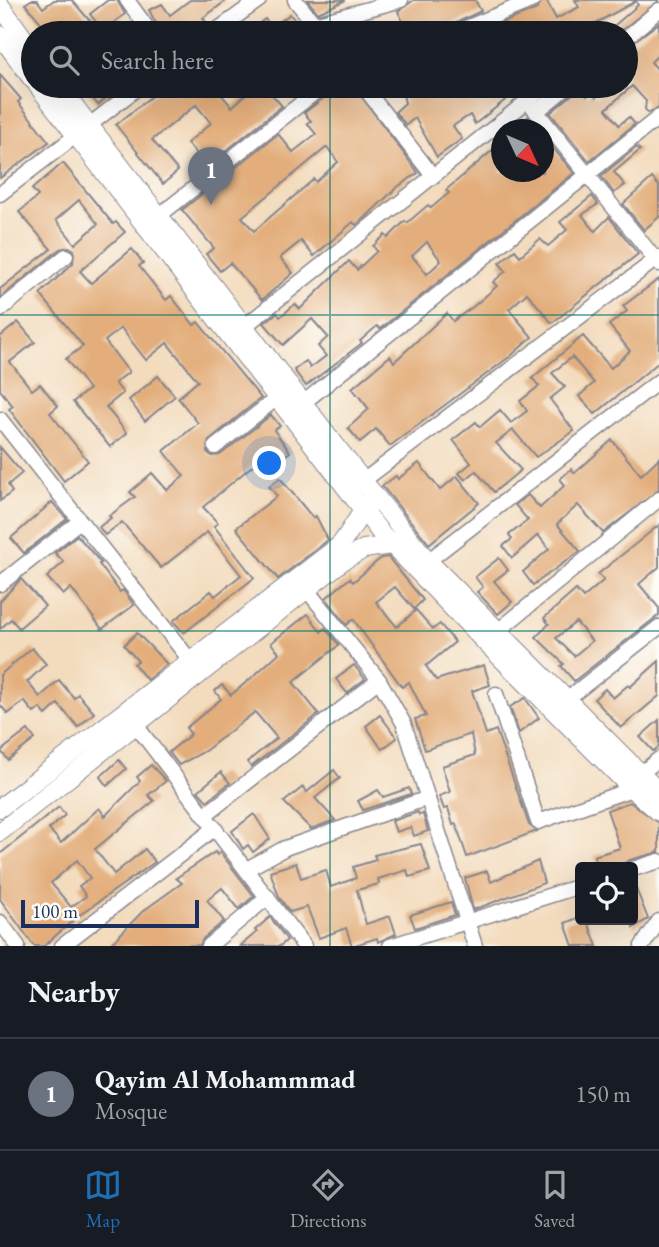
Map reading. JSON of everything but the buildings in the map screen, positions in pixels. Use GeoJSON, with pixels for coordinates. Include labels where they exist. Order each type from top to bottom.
{"type":"FeatureCollection","features":[{"type":"Feature","properties":{"kind":"street"},"geometry":{"type":"LineString","coordinates":[[127,0],[142,21]]}},
{"type":"Feature","properties":{"kind":"street"},"geometry":{"type":"LineString","coordinates":[[230,21],[259,0]]}},
{"type":"Feature","properties":{"kind":"street"},"geometry":{"type":"LineString","coordinates":[[295,0],[312,21]]}},
{"type":"Feature","properties":{"kind":"street"},"geometry":{"type":"LineString","coordinates":[[335,21],[371,4],[401,0]]}},
{"type":"Feature","properties":{"kind":"street"},"geometry":{"type":"LineString","coordinates":[[483,21],[533,0]]}},
{"type":"Feature","properties":{"kind":"street"},"geometry":{"type":"LineString","coordinates":[[0,5],[21,34]]}},
{"type":"Feature","properties":{"kind":"street"},"geometry":{"type":"LineString","coordinates":[[638,28],[659,10]]}},
{"type":"Feature","properties":{"kind":"street"},"geometry":{"type":"LineString","coordinates":[[0,35],[21,64]]}},
{"type":"Feature","properties":{"kind":"street"},"geometry":{"type":"LineString","coordinates":[[7,805],[135,724],[195,667],[340,545],[370,504],[363,481],[160,215],[50,98]]}},
{"type":"Feature","properties":{"kind":"street"},"geometry":{"type":"LineString","coordinates":[[65,98],[81,129],[277,398],[398,539],[649,793]]}},
{"type":"Feature","properties":{"kind":"street"},"geometry":{"type":"LineString","coordinates":[[0,194],[124,98]]}},
{"type":"Feature","properties":{"kind":"street"},"geometry":{"type":"LineString","coordinates":[[160,215],[308,98]]}},
{"type":"Feature","properties":{"kind":"street"},"geometry":{"type":"LineString","coordinates":[[372,98],[433,176]]}},
{"type":"Feature","properties":{"kind":"street"},"geometry":{"type":"LineString","coordinates":[[245,326],[433,176],[542,98]]}},
{"type":"Feature","properties":{"kind":"street"},"geometry":{"type":"LineString","coordinates":[[363,481],[658,260],[587,177],[587,173],[533,102]]}},
{"type":"Feature","properties":{"kind":"street"},"geometry":{"type":"LineString","coordinates":[[303,403],[659,117]]}},
{"type":"Feature","properties":{"kind":"street"},"geometry":{"type":"LineString","coordinates":[[0,310],[66,256]]}},
{"type":"Feature","properties":{"kind":"street"},"geometry":{"type":"LineString","coordinates":[[428,561],[659,381]]}},
{"type":"Feature","properties":{"kind":"street"},"geometry":{"type":"LineString","coordinates":[[215,447],[277,398]]}},
{"type":"Feature","properties":{"kind":"street"},"geometry":{"type":"LineString","coordinates":[[0,419],[195,667]]}},
{"type":"Feature","properties":{"kind":"street"},"geometry":{"type":"LineString","coordinates":[[498,631],[659,499]]}},
{"type":"Feature","properties":{"kind":"street"},"geometry":{"type":"LineString","coordinates":[[0,584],[80,521]]}},
{"type":"Feature","properties":{"kind":"street"},"geometry":{"type":"LineString","coordinates":[[398,539],[428,561],[566,699],[649,793]]}},
{"type":"Feature","properties":{"kind":"street"},"geometry":{"type":"LineString","coordinates":[[0,832],[7,805],[195,667],[307,590],[344,560],[364,549],[398,539]]}},
{"type":"Feature","properties":{"kind":"street"},"geometry":{"type":"LineString","coordinates":[[307,590],[379,680],[404,724],[475,946]]}},
{"type":"Feature","properties":{"kind":"street"},"geometry":{"type":"LineString","coordinates":[[566,699],[659,627]]}},
{"type":"Feature","properties":{"kind":"street"},"geometry":{"type":"LineString","coordinates":[[205,815],[379,680]]}},
{"type":"Feature","properties":{"kind":"street"},"geometry":{"type":"LineString","coordinates":[[496,694],[538,822],[649,793]]}},
{"type":"Feature","properties":{"kind":"street"},"geometry":{"type":"LineString","coordinates":[[135,724],[304,946]]}},
{"type":"Feature","properties":{"kind":"street"},"geometry":{"type":"LineString","coordinates":[[649,793],[659,759]]}},
{"type":"Feature","properties":{"kind":"street"},"geometry":{"type":"LineString","coordinates":[[247,869],[285,848],[428,798]]}},
{"type":"Feature","properties":{"kind":"street"},"geometry":{"type":"LineString","coordinates":[[62,946],[215,828]]}},
{"type":"Feature","properties":{"kind":"street"},"geometry":{"type":"LineString","coordinates":[[638,867],[659,861]]}},
{"type":"Feature","properties":{"kind":"street"},"geometry":{"type":"LineString","coordinates":[[390,946],[575,888]]}},
{"type":"Feature","properties":{"kind":"street"},"geometry":{"type":"LineString","coordinates":[[209,946],[268,897]]}},
{"type":"Feature","properties":{"kind":"street"},"geometry":{"type":"LineString","coordinates":[[642,946],[659,921]]}},
{"type":"Feature","properties":{"kind":"street"},"geometry":{"type":"LineString","coordinates":[[0,922],[18,946]]}},
{"type":"Feature","properties":{"kind":"place","name":"Qayim Al Mohammmad"},"geometry":{"type":"Point","coordinates":[211,205]}}]}
